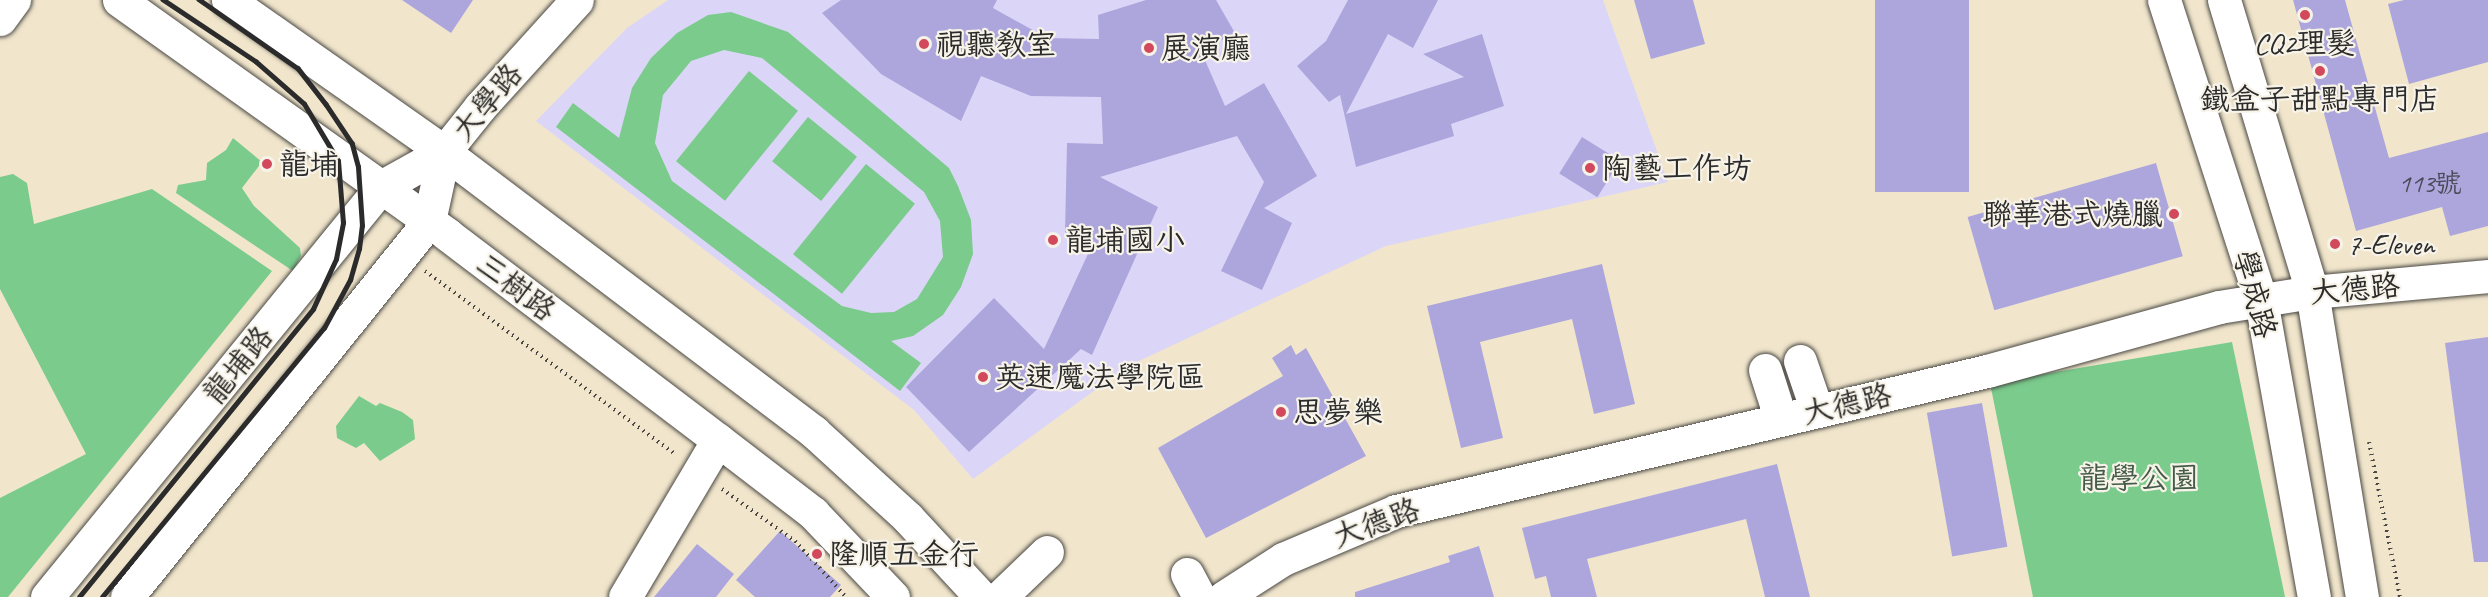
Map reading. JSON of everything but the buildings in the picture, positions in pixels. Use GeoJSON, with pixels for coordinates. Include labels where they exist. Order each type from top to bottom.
{"type":"FeatureCollection","features":[{"type":"Feature","properties":{"kind":"street"},"geometry":{"type":"LineString","coordinates":[[0,19],[14,0]]}},
{"type":"Feature","properties":{"kind":"street","name":"三樹路"},"geometry":{"type":"LineString","coordinates":[[119,0],[429,221],[813,513],[893,597]]}},
{"type":"Feature","properties":{"kind":"street"},"geometry":{"type":"LineString","coordinates":[[228,0],[444,152],[814,432],[907,518],[981,597]]}},
{"type":"Feature","properties":{"kind":"street","name":"大學路"},"geometry":{"type":"LineString","coordinates":[[429,221],[444,152],[480,107],[577,0]]}},
{"type":"Feature","properties":{"kind":"street","name":"學成路"},"geometry":{"type":"LineString","coordinates":[[2164,0],[2261,300],[2313,597]]}},
{"type":"Feature","properties":{"kind":"street","name":"學成路"},"geometry":{"type":"LineString","coordinates":[[2224,0],[2312,292],[2362,597]]}},
{"type":"Feature","properties":{"kind":"street","name":"龍埔路"},"geometry":{"type":"LineString","coordinates":[[48,597],[381,187],[444,152]]}},
{"type":"Feature","properties":{"kind":"street","name":"龍埔路"},"geometry":{"type":"LineString","coordinates":[[127,597],[429,221]]}},
{"type":"Feature","properties":{"kind":"street","name":"大德路"},"geometry":{"type":"LineString","coordinates":[[1224,597],[1284,559],[1396,511],[1987,371],[2219,307],[2312,292],[2488,276]]}},
{"type":"Feature","properties":{"kind":"street"},"geometry":{"type":"LineString","coordinates":[[1800,362],[1817,411]]}},
{"type":"Feature","properties":{"kind":"street"},"geometry":{"type":"LineString","coordinates":[[1765,370],[1781,420]]}},
{"type":"Feature","properties":{"kind":"street"},"geometry":{"type":"LineString","coordinates":[[625,597],[718,440]]}},
{"type":"Feature","properties":{"kind":"street"},"geometry":{"type":"LineString","coordinates":[[1000,597],[1047,552]]}},
{"type":"Feature","properties":{"kind":"path"},"geometry":{"type":"LineString","coordinates":[[423,270],[680,459]]}},
{"type":"Feature","properties":{"kind":"path"},"geometry":{"type":"LineString","coordinates":[[2368,435],[2400,597]]}},
{"type":"Feature","properties":{"kind":"path"},"geometry":{"type":"LineString","coordinates":[[721,488],[795,542],[846,597]]}},
{"type":"Feature","properties":{"kind":"shaded area","name":"龍埔國小"},"geometry":{"type":"Polygon","coordinates":[[[668,0],[1603,0],[1668,182],[1386,246],[1128,366],[973,479],[914,410],[536,121],[627,28],[668,0]]]}},
{"type":"Feature","properties":{"kind":"green space"},"geometry":{"type":"Polygon","coordinates":[[[731,12],[788,32],[949,168],[971,220],[973,254],[961,287],[943,315],[913,336],[891,341],[921,363],[900,391],[556,127],[573,103],[619,138],[632,88],[651,58],[677,33],[708,15],[731,12]],[[724,50],[691,61],[663,95],[655,143],[672,181],[842,306],[871,313],[894,312],[917,299],[943,257],[940,221],[924,192],[762,58],[724,50]]]}},
{"type":"Feature","properties":{"kind":"green space"},"geometry":{"type":"Polygon","coordinates":[[[749,71],[798,111],[725,201],[676,161],[749,71]]]}},
{"type":"Feature","properties":{"kind":"green space"},"geometry":{"type":"Polygon","coordinates":[[[808,117],[857,157],[821,201],[772,161],[808,117]]]}},
{"type":"Feature","properties":{"kind":"green space"},"geometry":{"type":"Polygon","coordinates":[[[233,138],[262,162],[242,188],[254,206],[300,248],[301,256],[293,271],[176,193],[178,185],[206,180],[207,163],[226,150],[233,138]]]}},
{"type":"Feature","properties":{"kind":"green space"},"geometry":{"type":"Polygon","coordinates":[[[866,164],[915,204],[842,294],[793,254],[866,164]]]}},
{"type":"Feature","properties":{"kind":"green space"},"geometry":{"type":"Polygon","coordinates":[[[13,174],[27,183],[34,224],[152,189],[272,271],[8,597],[0,597],[0,498],[86,454],[0,289],[0,177],[13,174]]]}},
{"type":"Feature","properties":{"kind":"green space","name":"龍學公園"},"geometry":{"type":"Polygon","coordinates":[[[2232,342],[2285,597],[2033,597],[1990,383],[2232,342]]]}},
{"type":"Feature","properties":{"kind":"green space"},"geometry":{"type":"Polygon","coordinates":[[[359,396],[376,406],[380,403],[402,412],[413,420],[415,439],[380,461],[364,443],[356,448],[337,438],[336,426],[359,396]]]}},
{"type":"Feature","properties":{"kind":"railway"},"geometry":{"type":"LineString","coordinates":[[79,597],[313,309],[336,259],[343,223],[338,161],[304,104],[256,62],[163,0]]}},
{"type":"Feature","properties":{"kind":"railway"},"geometry":{"type":"LineString","coordinates":[[102,597],[324,328],[350,280],[359,249],[362,226],[358,167],[352,144],[298,69],[199,0]]}},
{"type":"Feature","properties":{"kind":"place","name":"CQ2理髮"},"geometry":{"type":"Point","coordinates":[2305,15]}},
{"type":"Feature","properties":{"kind":"place","name":"視聽教室"},"geometry":{"type":"Point","coordinates":[924,44]}},
{"type":"Feature","properties":{"kind":"place","name":"展演廳"},"geometry":{"type":"Point","coordinates":[1149,48]}},
{"type":"Feature","properties":{"kind":"place","name":"鐵盒子甜點專門店"},"geometry":{"type":"Point","coordinates":[2320,71]}},
{"type":"Feature","properties":{"kind":"place","name":"龍埔"},"geometry":{"type":"Point","coordinates":[267,164]}},
{"type":"Feature","properties":{"kind":"place","name":"陶藝工作坊"},"geometry":{"type":"Point","coordinates":[1590,168]}},
{"type":"Feature","properties":{"kind":"place","name":"聯華港式燒臘"},"geometry":{"type":"Point","coordinates":[2174,214]}},
{"type":"Feature","properties":{"kind":"place","name":"龍埔國小"},"geometry":{"type":"Point","coordinates":[1053,240]}},
{"type":"Feature","properties":{"kind":"place","name":"7-Eleven"},"geometry":{"type":"Point","coordinates":[2335,244]}},
{"type":"Feature","properties":{"kind":"place","name":"英速魔法學院區"},"geometry":{"type":"Point","coordinates":[983,377]}},
{"type":"Feature","properties":{"kind":"place","name":"思夢樂"},"geometry":{"type":"Point","coordinates":[1281,412]}},
{"type":"Feature","properties":{"kind":"place","name":"隆順五金行"},"geometry":{"type":"Point","coordinates":[817,554]}}]}
